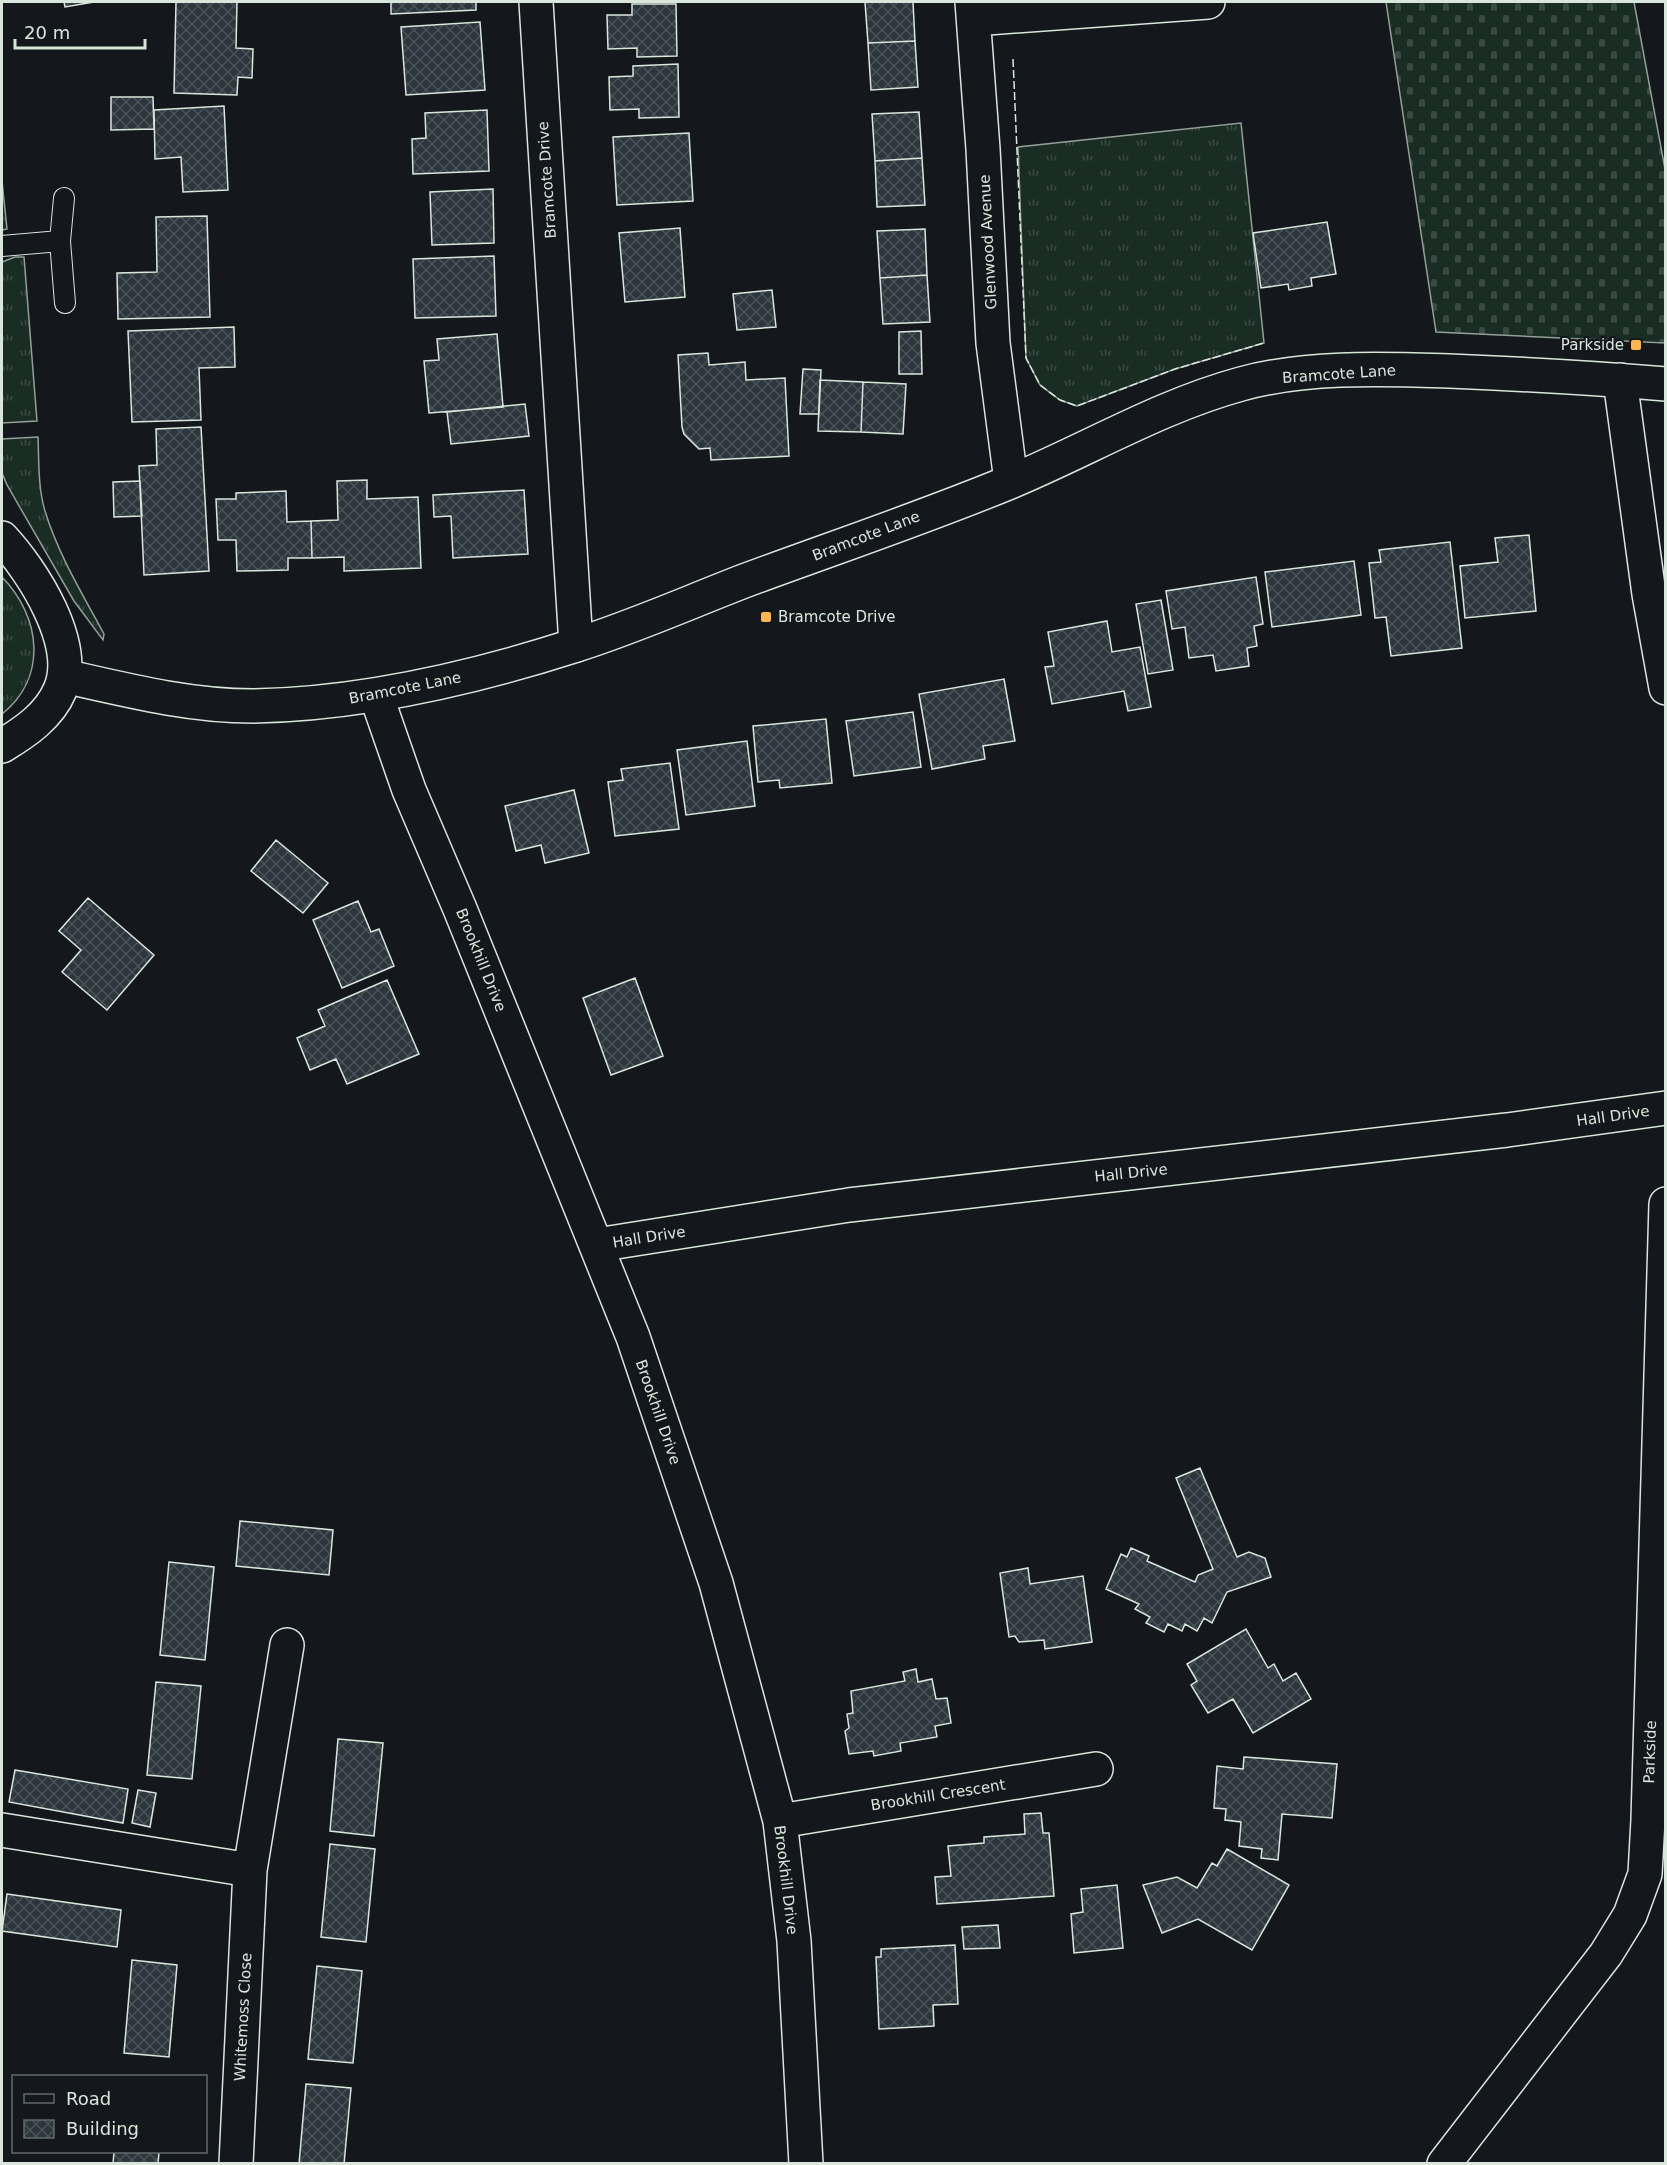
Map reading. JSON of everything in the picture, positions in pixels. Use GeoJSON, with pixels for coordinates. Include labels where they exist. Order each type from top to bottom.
{"type":"FeatureCollection","features":[{"type":"Feature","properties":{"kind":"street","name":"Bramcote Drive"},"geometry":{"type":"LineString","coordinates":[[536,2],[576,645]]}},
{"type":"Feature","properties":{"kind":"street"},"geometry":{"type":"LineString","coordinates":[[973,10],[1208,2]]}},
{"type":"Feature","properties":{"kind":"street","name":"Glenwood Avenue"},"geometry":{"type":"LineString","coordinates":[[973,10],[993,343],[1011,482]]}},
{"type":"Feature","properties":{"kind":"street","name":"Bramcote Lane"},"geometry":{"type":"LineString","coordinates":[[64,676],[130,692],[214,704],[280,705],[376,695],[485,672],[576,645],[1011,482],[1180,405],[1243,384],[1308,373],[1379,369],[1561,375],[1665,384]]}},
{"type":"Feature","properties":{"kind":"street"},"geometry":{"type":"LineString","coordinates":[[1620,380],[1649,594],[1665,688]]}},
{"type":"Feature","properties":{"kind":"street"},"geometry":{"type":"LineString","coordinates":[[2,538],[17,554],[49,608],[62,648],[64,676],[61,689],[51,707],[37,722],[2,746]]}},
{"type":"Feature","properties":{"kind":"street","name":"Brookhill Drive"},"geometry":{"type":"LineString","coordinates":[[376,695],[409,790],[460,909],[633,1337],[716,1583],[780,1821],[794,1941],[806,2163]]}},
{"type":"Feature","properties":{"kind":"street","name":"Hall Drive"},"geometry":{"type":"LineString","coordinates":[[597,1245],[849,1205],[1507,1130],[1665,1108]]}},
{"type":"Feature","properties":{"kind":"street","name":"Parkside"},"geometry":{"type":"LineString","coordinates":[[1444,2163],[1606,1954],[1630,1915],[1645,1874],[1665,1203]]}},
{"type":"Feature","properties":{"kind":"street","name":"Whitemoss Close"},"geometry":{"type":"LineString","coordinates":[[236,2163],[250,1870],[287,1645]]}},
{"type":"Feature","properties":{"kind":"street","name":"Brookhill Crescent"},"geometry":{"type":"LineString","coordinates":[[780,1821],[1096,1769]]}},
{"type":"Feature","properties":{"kind":"street"},"geometry":{"type":"LineString","coordinates":[[2,1830],[250,1870]]}},
{"type":"Feature","properties":{"kind":"lane"},"geometry":{"type":"LineString","coordinates":[[64,198],[60,241],[65,303]]}},
{"type":"Feature","properties":{"kind":"lane"},"geometry":{"type":"LineString","coordinates":[[2,246],[60,241]]}},
{"type":"Feature","properties":{"kind":"green space"},"geometry":{"type":"Polygon","coordinates":[[[1386,2],[1634,2],[1665,169],[1665,343],[1436,332],[1386,2]]]}},
{"type":"Feature","properties":{"kind":"green space"},"geometry":{"type":"Polygon","coordinates":[[[1241,123],[1264,343],[1175,369],[1077,406],[1060,400],[1040,385],[1026,358],[1018,147],[1241,123]]]}},
{"type":"Feature","properties":{"kind":"green space"},"geometry":{"type":"Polygon","coordinates":[[[2,181],[7,229],[2,230],[2,181]]]}},
{"type":"Feature","properties":{"kind":"green space"},"geometry":{"type":"Polygon","coordinates":[[[15,257],[24,257],[37,421],[2,423],[2,262],[15,257]]]}},
{"type":"Feature","properties":{"kind":"green space"},"geometry":{"type":"Polygon","coordinates":[[[38,437],[40,484],[50,527],[64,559],[104,634],[103,640],[74,601],[2,473],[2,439],[38,437]]]}},
{"type":"Feature","properties":{"kind":"green space"},"geometry":{"type":"Polygon","coordinates":[[[2,577],[25,610],[34,647],[27,683],[17,699],[2,714],[2,577]]]}},
{"type":"Feature","properties":{"kind":"building"},"geometry":{"type":"Polygon","coordinates":[[[64,2],[94,2],[65,7],[64,2]]]}},
{"type":"Feature","properties":{"kind":"building"},"geometry":{"type":"Polygon","coordinates":[[[176,2],[237,2],[236,48],[253,49],[252,78],[238,77],[237,95],[174,93],[176,2]]]}},
{"type":"Feature","properties":{"kind":"building"},"geometry":{"type":"Polygon","coordinates":[[[391,2],[476,2],[476,10],[391,14],[391,2]]]}},
{"type":"Feature","properties":{"kind":"building"},"geometry":{"type":"Polygon","coordinates":[[[865,2],[913,2],[915,41],[868,43],[865,2]]]}},
{"type":"Feature","properties":{"kind":"building"},"geometry":{"type":"Polygon","coordinates":[[[632,4],[676,4],[677,56],[637,57],[637,48],[608,49],[607,15],[632,15],[632,4]]]}},
{"type":"Feature","properties":{"kind":"building"},"geometry":{"type":"Polygon","coordinates":[[[480,22],[485,90],[406,95],[401,27],[480,22]]]}},
{"type":"Feature","properties":{"kind":"building"},"geometry":{"type":"Polygon","coordinates":[[[915,41],[918,87],[871,90],[868,43],[915,41]]]}},
{"type":"Feature","properties":{"kind":"building"},"geometry":{"type":"Polygon","coordinates":[[[678,64],[679,117],[639,118],[639,109],[610,110],[609,77],[633,76],[633,66],[678,64]]]}},
{"type":"Feature","properties":{"kind":"building"},"geometry":{"type":"Polygon","coordinates":[[[111,97],[153,97],[154,129],[111,130],[111,97]]]}},
{"type":"Feature","properties":{"kind":"building"},"geometry":{"type":"Polygon","coordinates":[[[224,106],[228,190],[183,192],[181,157],[155,159],[154,110],[224,106]]]}},
{"type":"Feature","properties":{"kind":"building"},"geometry":{"type":"Polygon","coordinates":[[[487,110],[489,171],[413,174],[412,139],[426,138],[425,113],[487,110]]]}},
{"type":"Feature","properties":{"kind":"building"},"geometry":{"type":"Polygon","coordinates":[[[919,112],[922,158],[875,161],[872,114],[919,112]]]}},
{"type":"Feature","properties":{"kind":"building"},"geometry":{"type":"Polygon","coordinates":[[[689,133],[693,201],[617,205],[613,137],[689,133]]]}},
{"type":"Feature","properties":{"kind":"building"},"geometry":{"type":"Polygon","coordinates":[[[922,158],[925,205],[877,207],[875,161],[922,158]]]}},
{"type":"Feature","properties":{"kind":"building"},"geometry":{"type":"Polygon","coordinates":[[[493,189],[494,243],[432,245],[430,192],[493,189]]]}},
{"type":"Feature","properties":{"kind":"building"},"geometry":{"type":"Polygon","coordinates":[[[207,216],[210,317],[118,319],[117,273],[157,272],[156,217],[207,216]]]}},
{"type":"Feature","properties":{"kind":"building"},"geometry":{"type":"Polygon","coordinates":[[[1327,222],[1336,274],[1311,278],[1312,286],[1289,290],[1288,284],[1261,288],[1253,233],[1327,222]]]}},
{"type":"Feature","properties":{"kind":"building"},"geometry":{"type":"Polygon","coordinates":[[[680,228],[685,297],[625,302],[619,233],[680,228]]]}},
{"type":"Feature","properties":{"kind":"building"},"geometry":{"type":"Polygon","coordinates":[[[925,229],[927,275],[880,278],[877,231],[925,229]]]}},
{"type":"Feature","properties":{"kind":"building"},"geometry":{"type":"Polygon","coordinates":[[[494,256],[496,316],[415,318],[413,259],[494,256]]]}},
{"type":"Feature","properties":{"kind":"building"},"geometry":{"type":"Polygon","coordinates":[[[927,275],[930,322],[883,324],[880,278],[927,275]]]}},
{"type":"Feature","properties":{"kind":"building"},"geometry":{"type":"Polygon","coordinates":[[[772,290],[776,327],[737,330],[733,294],[772,290]]]}},
{"type":"Feature","properties":{"kind":"building"},"geometry":{"type":"Polygon","coordinates":[[[234,327],[235,367],[199,368],[201,420],[132,422],[128,331],[234,327]]]}},
{"type":"Feature","properties":{"kind":"building"},"geometry":{"type":"Polygon","coordinates":[[[921,331],[922,374],[899,374],[899,332],[921,331]]]}},
{"type":"Feature","properties":{"kind":"building"},"geometry":{"type":"Polygon","coordinates":[[[497,334],[503,407],[429,413],[424,361],[439,360],[437,339],[497,334]]]}},
{"type":"Feature","properties":{"kind":"building"},"geometry":{"type":"Polygon","coordinates":[[[708,353],[709,365],[745,362],[746,380],[785,378],[789,456],[711,460],[710,448],[699,449],[684,434],[678,355],[708,353]]]}},
{"type":"Feature","properties":{"kind":"building"},"geometry":{"type":"Polygon","coordinates":[[[803,369],[821,370],[819,414],[800,414],[803,369]]]}},
{"type":"Feature","properties":{"kind":"building"},"geometry":{"type":"Polygon","coordinates":[[[820,380],[863,382],[861,432],[818,431],[820,380]]]}},
{"type":"Feature","properties":{"kind":"building"},"geometry":{"type":"Polygon","coordinates":[[[863,382],[906,384],[903,434],[861,432],[863,382]]]}},
{"type":"Feature","properties":{"kind":"building"},"geometry":{"type":"Polygon","coordinates":[[[525,404],[529,436],[451,444],[447,412],[525,404]]]}},
{"type":"Feature","properties":{"kind":"building"},"geometry":{"type":"Polygon","coordinates":[[[201,427],[209,571],[144,575],[139,466],[157,465],[156,429],[201,427]]]}},
{"type":"Feature","properties":{"kind":"building"},"geometry":{"type":"Polygon","coordinates":[[[367,480],[367,499],[418,497],[421,568],[344,571],[344,557],[312,558],[311,521],[338,520],[337,481],[367,480]]]}},
{"type":"Feature","properties":{"kind":"building"},"geometry":{"type":"Polygon","coordinates":[[[140,481],[142,516],[114,517],[113,482],[140,481]]]}},
{"type":"Feature","properties":{"kind":"building"},"geometry":{"type":"Polygon","coordinates":[[[524,490],[528,554],[453,558],[451,516],[434,517],[433,495],[524,490]]]}},
{"type":"Feature","properties":{"kind":"building"},"geometry":{"type":"Polygon","coordinates":[[[286,491],[287,522],[311,521],[312,558],[288,558],[288,570],[237,571],[236,540],[218,540],[216,499],[236,499],[236,493],[286,491]]]}},
{"type":"Feature","properties":{"kind":"building"},"geometry":{"type":"Polygon","coordinates":[[[1529,535],[1536,611],[1465,618],[1460,566],[1498,562],[1495,538],[1529,535]]]}},
{"type":"Feature","properties":{"kind":"building"},"geometry":{"type":"Polygon","coordinates":[[[1450,542],[1462,648],[1391,656],[1386,617],[1375,618],[1369,563],[1381,562],[1379,550],[1450,542]]]}},
{"type":"Feature","properties":{"kind":"building"},"geometry":{"type":"Polygon","coordinates":[[[1354,561],[1361,615],[1272,627],[1265,572],[1354,561]]]}},
{"type":"Feature","properties":{"kind":"building"},"geometry":{"type":"Polygon","coordinates":[[[1256,577],[1263,624],[1254,626],[1257,646],[1247,648],[1249,666],[1216,671],[1213,655],[1189,658],[1185,627],[1172,629],[1166,591],[1256,577]]]}},
{"type":"Feature","properties":{"kind":"building"},"geometry":{"type":"Polygon","coordinates":[[[1161,600],[1173,670],[1148,674],[1136,604],[1161,600]]]}},
{"type":"Feature","properties":{"kind":"building"},"geometry":{"type":"Polygon","coordinates":[[[1107,621],[1112,652],[1140,647],[1151,707],[1128,711],[1124,691],[1052,704],[1045,667],[1054,666],[1048,632],[1107,621]]]}},
{"type":"Feature","properties":{"kind":"building"},"geometry":{"type":"Polygon","coordinates":[[[1004,679],[1015,741],[983,746],[985,759],[932,769],[919,694],[1004,679]]]}},
{"type":"Feature","properties":{"kind":"building"},"geometry":{"type":"Polygon","coordinates":[[[913,712],[921,767],[854,776],[846,721],[913,712]]]}},
{"type":"Feature","properties":{"kind":"building"},"geometry":{"type":"Polygon","coordinates":[[[826,719],[832,783],[780,788],[779,780],[758,782],[753,726],[826,719]]]}},
{"type":"Feature","properties":{"kind":"building"},"geometry":{"type":"Polygon","coordinates":[[[747,741],[755,806],[686,815],[677,750],[747,741]]]}},
{"type":"Feature","properties":{"kind":"building"},"geometry":{"type":"Polygon","coordinates":[[[670,763],[679,829],[615,836],[608,782],[623,780],[621,769],[670,763]]]}},
{"type":"Feature","properties":{"kind":"building"},"geometry":{"type":"Polygon","coordinates":[[[574,790],[589,853],[545,863],[541,845],[516,851],[505,806],[574,790]]]}},
{"type":"Feature","properties":{"kind":"building"},"geometry":{"type":"Polygon","coordinates":[[[276,840],[328,883],[303,913],[251,871],[276,840]]]}},
{"type":"Feature","properties":{"kind":"building"},"geometry":{"type":"Polygon","coordinates":[[[88,898],[154,955],[107,1010],[62,972],[81,950],[59,931],[88,898]]]}},
{"type":"Feature","properties":{"kind":"building"},"geometry":{"type":"Polygon","coordinates":[[[358,901],[371,932],[379,929],[394,966],[342,988],[313,920],[358,901]]]}},
{"type":"Feature","properties":{"kind":"building"},"geometry":{"type":"Polygon","coordinates":[[[635,978],[663,1056],[611,1075],[583,998],[635,978]]]}},
{"type":"Feature","properties":{"kind":"building"},"geometry":{"type":"Polygon","coordinates":[[[387,980],[419,1054],[347,1084],[336,1059],[310,1070],[297,1038],[325,1026],[318,1010],[387,980]]]}},
{"type":"Feature","properties":{"kind":"building"},"geometry":{"type":"Polygon","coordinates":[[[1200,1468],[1237,1557],[1249,1552],[1265,1558],[1271,1577],[1227,1592],[1212,1623],[1204,1618],[1197,1631],[1185,1624],[1182,1631],[1168,1624],[1164,1632],[1146,1623],[1150,1617],[1135,1609],[1139,1604],[1106,1589],[1121,1554],[1127,1557],[1131,1548],[1149,1556],[1147,1561],[1195,1582],[1198,1575],[1213,1569],[1176,1478],[1200,1468]]]}},
{"type":"Feature","properties":{"kind":"building"},"geometry":{"type":"Polygon","coordinates":[[[240,1521],[333,1530],[329,1575],[236,1566],[240,1521]]]}},
{"type":"Feature","properties":{"kind":"building"},"geometry":{"type":"Polygon","coordinates":[[[169,1562],[214,1567],[205,1660],[160,1655],[169,1562]]]}},
{"type":"Feature","properties":{"kind":"building"},"geometry":{"type":"Polygon","coordinates":[[[1028,1568],[1030,1584],[1083,1576],[1092,1642],[1045,1649],[1044,1640],[1019,1642],[1015,1636],[1009,1637],[1000,1573],[1028,1568]]]}},
{"type":"Feature","properties":{"kind":"building"},"geometry":{"type":"Polygon","coordinates":[[[1246,1629],[1268,1668],[1274,1664],[1283,1681],[1296,1673],[1311,1699],[1253,1733],[1233,1699],[1208,1713],[1191,1685],[1197,1681],[1187,1664],[1246,1629]]]}},
{"type":"Feature","properties":{"kind":"building"},"geometry":{"type":"Polygon","coordinates":[[[916,1669],[918,1682],[932,1679],[936,1699],[947,1698],[951,1723],[935,1726],[937,1737],[900,1743],[901,1751],[874,1756],[873,1751],[849,1754],[845,1731],[849,1728],[847,1714],[853,1713],[851,1691],[905,1681],[903,1672],[916,1669]]]}},
{"type":"Feature","properties":{"kind":"building"},"geometry":{"type":"Polygon","coordinates":[[[156,1682],[201,1686],[192,1779],[147,1775],[156,1682]]]}},
{"type":"Feature","properties":{"kind":"building"},"geometry":{"type":"Polygon","coordinates":[[[338,1739],[383,1743],[374,1836],[330,1831],[338,1739]]]}},
{"type":"Feature","properties":{"kind":"building"},"geometry":{"type":"Polygon","coordinates":[[[1244,1757],[1337,1764],[1332,1818],[1282,1814],[1278,1860],[1261,1858],[1262,1849],[1239,1846],[1241,1822],[1225,1820],[1226,1809],[1214,1808],[1217,1766],[1243,1769],[1244,1757]]]}},
{"type":"Feature","properties":{"kind":"building"},"geometry":{"type":"Polygon","coordinates":[[[15,1770],[128,1789],[123,1823],[9,1802],[15,1770]]]}},
{"type":"Feature","properties":{"kind":"building"},"geometry":{"type":"Polygon","coordinates":[[[138,1790],[156,1793],[150,1827],[132,1823],[138,1790]]]}},
{"type":"Feature","properties":{"kind":"building"},"geometry":{"type":"Polygon","coordinates":[[[1041,1813],[1043,1833],[1049,1833],[1054,1896],[937,1904],[935,1877],[951,1876],[948,1846],[984,1843],[984,1837],[1025,1834],[1024,1814],[1041,1813]]]}},
{"type":"Feature","properties":{"kind":"building"},"geometry":{"type":"Polygon","coordinates":[[[330,1844],[375,1849],[366,1942],[321,1937],[330,1844]]]}},
{"type":"Feature","properties":{"kind":"building"},"geometry":{"type":"Polygon","coordinates":[[[1227,1849],[1289,1885],[1252,1950],[1198,1919],[1162,1933],[1143,1885],[1177,1877],[1197,1888],[1212,1863],[1217,1866],[1227,1849]]]}},
{"type":"Feature","properties":{"kind":"building"},"geometry":{"type":"Polygon","coordinates":[[[1117,1885],[1123,1948],[1074,1953],[1071,1914],[1083,1912],[1081,1889],[1117,1885]]]}},
{"type":"Feature","properties":{"kind":"building"},"geometry":{"type":"Polygon","coordinates":[[[7,1894],[121,1910],[117,1947],[2,1931],[7,1894]]]}},
{"type":"Feature","properties":{"kind":"building"},"geometry":{"type":"Polygon","coordinates":[[[998,1925],[1000,1948],[964,1949],[962,1927],[998,1925]]]}},
{"type":"Feature","properties":{"kind":"building"},"geometry":{"type":"Polygon","coordinates":[[[955,1945],[958,2004],[933,2005],[934,2026],[879,2029],[876,1957],[881,1957],[881,1949],[955,1945]]]}},
{"type":"Feature","properties":{"kind":"building"},"geometry":{"type":"Polygon","coordinates":[[[132,1960],[177,1965],[169,2057],[124,2053],[132,1960]]]}},
{"type":"Feature","properties":{"kind":"building"},"geometry":{"type":"Polygon","coordinates":[[[317,1966],[362,1971],[353,2063],[308,2059],[317,1966]]]}},
{"type":"Feature","properties":{"kind":"building"},"geometry":{"type":"Polygon","coordinates":[[[306,2084],[351,2088],[344,2164],[299,2164],[306,2084]]]}},
{"type":"Feature","properties":{"kind":"building"},"geometry":{"type":"Polygon","coordinates":[[[114,2153],[159,2153],[158,2164],[113,2164],[114,2153]]]}},
{"type":"Feature","properties":{"kind":"fence"},"geometry":{"type":"LineString","coordinates":[[1013,59],[1026,358],[1040,385],[1060,400],[1077,406],[1175,369],[1264,343]]}},
{"type":"Feature","properties":{"kind":"place","name":"Parkside"},"geometry":{"type":"Point","coordinates":[1636,345]}},
{"type":"Feature","properties":{"kind":"place","name":"Bramcote Drive"},"geometry":{"type":"Point","coordinates":[766,617]}}]}
